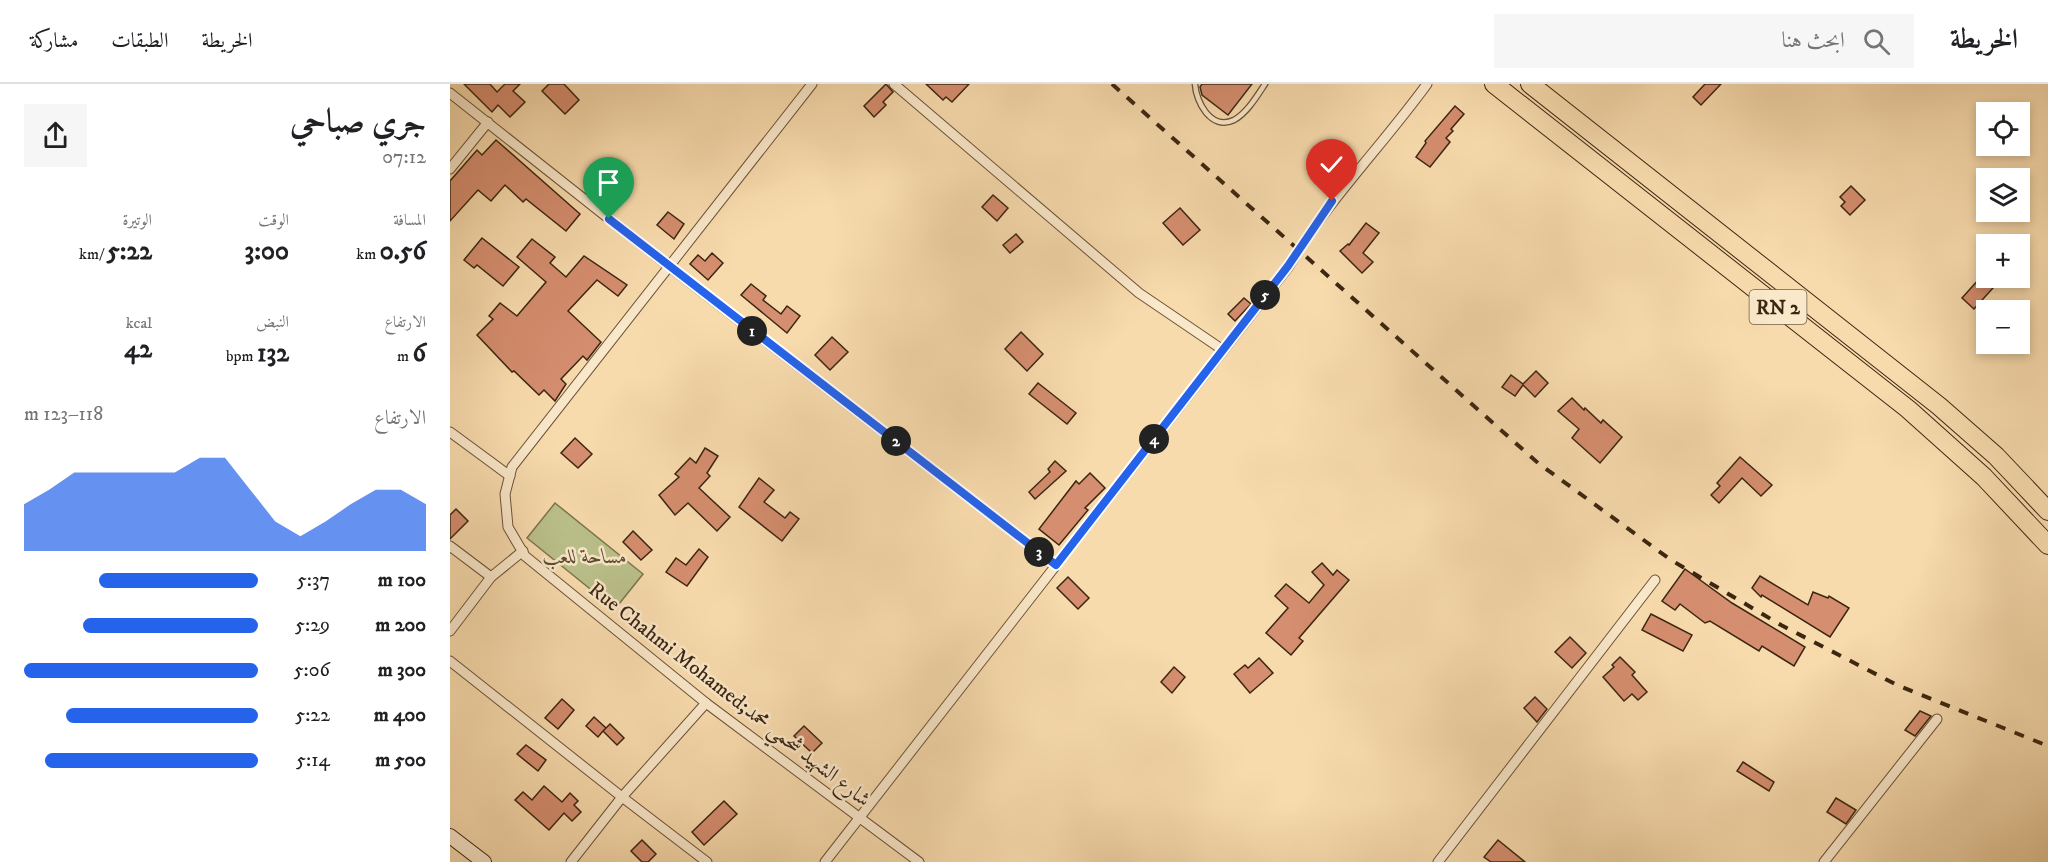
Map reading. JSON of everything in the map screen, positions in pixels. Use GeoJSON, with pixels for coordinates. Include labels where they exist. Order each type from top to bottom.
{"type":"FeatureCollection","features":[{"type":"Feature","properties":{"kind":"highway","name":"RN 2"},"geometry":{"type":"LineString","coordinates":[[1494,84],[1908,409],[1984,477],[2048,545]]}},
{"type":"Feature","properties":{"kind":"highway","name":"RN 2"},"geometry":{"type":"LineString","coordinates":[[1530,84],[1939,406],[1996,456],[2048,511]]}},
{"type":"Feature","properties":{"kind":"main road"},"geometry":{"type":"LineString","coordinates":[[450,836],[484,862]]}},
{"type":"Feature","properties":{"kind":"street"},"geometry":{"type":"LineString","coordinates":[[450,432],[510,476],[512,467],[812,84]]}},
{"type":"Feature","properties":{"kind":"street"},"geometry":{"type":"LineString","coordinates":[[894,84],[1138,293],[1223,350]]}},
{"type":"Feature","properties":{"kind":"street"},"geometry":{"type":"LineString","coordinates":[[825,862],[1288,266],[1332,201],[1388,138],[1427,84]]}},
{"type":"Feature","properties":{"kind":"street"},"geometry":{"type":"LineString","coordinates":[[450,93],[670,267],[1056,565]]}},
{"type":"Feature","properties":{"kind":"street"},"geometry":{"type":"LineString","coordinates":[[450,168],[488,122]]}},
{"type":"Feature","properties":{"kind":"street","name":"Rue Chahmi Mohamed;شارع الشهيد شحمي محمد"},"geometry":{"type":"LineString","coordinates":[[510,476],[505,494],[508,527],[525,556],[706,704],[918,862]]}},
{"type":"Feature","properties":{"kind":"street"},"geometry":{"type":"LineString","coordinates":[[450,546],[491,577]]}},
{"type":"Feature","properties":{"kind":"street"},"geometry":{"type":"LineString","coordinates":[[450,631],[491,577],[523,551]]}},
{"type":"Feature","properties":{"kind":"street"},"geometry":{"type":"LineString","coordinates":[[1438,862],[1655,580]]}},
{"type":"Feature","properties":{"kind":"street"},"geometry":{"type":"LineString","coordinates":[[450,661],[707,862]]}},
{"type":"Feature","properties":{"kind":"street"},"geometry":{"type":"LineString","coordinates":[[571,862],[622,797],[706,704]]}},
{"type":"Feature","properties":{"kind":"street"},"geometry":{"type":"LineString","coordinates":[[1824,862],[1937,719]]}},
{"type":"Feature","properties":{"kind":"lane"},"geometry":{"type":"LineString","coordinates":[[1195,84],[1200,105],[1211,117],[1222,122],[1234,120],[1252,104],[1265,84]]}},
{"type":"Feature","properties":{"kind":"green space","name":"مساحة للعب"},"geometry":{"type":"Polygon","coordinates":[[[555,503],[643,574],[615,609],[527,538],[555,503]]]}},
{"type":"Feature","properties":{"kind":"building"},"geometry":{"type":"Polygon","coordinates":[[[464,84],[490,84],[497,92],[505,84],[520,84],[513,91],[525,102],[510,117],[498,105],[492,112],[464,84]]]}},
{"type":"Feature","properties":{"kind":"building"},"geometry":{"type":"Polygon","coordinates":[[[549,84],[564,84],[579,100],[565,114],[542,91],[549,84]]]}},
{"type":"Feature","properties":{"kind":"building"},"geometry":{"type":"Polygon","coordinates":[[[886,84],[893,92],[883,102],[886,105],[874,117],[864,106],[886,84]]]}},
{"type":"Feature","properties":{"kind":"building"},"geometry":{"type":"Polygon","coordinates":[[[926,84],[969,84],[952,102],[946,97],[943,100],[926,84]]]}},
{"type":"Feature","properties":{"kind":"building"},"geometry":{"type":"Polygon","coordinates":[[[1202,84],[1252,84],[1228,115],[1202,95],[1200,87],[1202,84]]]}},
{"type":"Feature","properties":{"kind":"building"},"geometry":{"type":"Polygon","coordinates":[[[1705,84],[1721,84],[1701,105],[1693,97],[1705,84]]]}},
{"type":"Feature","properties":{"kind":"building"},"geometry":{"type":"Polygon","coordinates":[[[1455,106],[1464,114],[1446,138],[1450,142],[1430,167],[1416,157],[1426,143],[1425,141],[1455,106]]]}},
{"type":"Feature","properties":{"kind":"building"},"geometry":{"type":"Polygon","coordinates":[[[496,140],[580,214],[566,231],[526,199],[523,202],[505,185],[491,201],[478,190],[450,221],[450,181],[477,150],[482,155],[496,140]]]}},
{"type":"Feature","properties":{"kind":"building"},"geometry":{"type":"Polygon","coordinates":[[[1851,186],[1865,200],[1850,215],[1841,206],[1845,202],[1840,197],[1851,186]]]}},
{"type":"Feature","properties":{"kind":"building"},"geometry":{"type":"Polygon","coordinates":[[[993,195],[1008,208],[997,221],[982,207],[993,195]]]}},
{"type":"Feature","properties":{"kind":"building"},"geometry":{"type":"Polygon","coordinates":[[[1180,208],[1200,230],[1183,245],[1163,223],[1180,208]]]}},
{"type":"Feature","properties":{"kind":"building"},"geometry":{"type":"Polygon","coordinates":[[[668,212],[684,224],[674,239],[657,225],[668,212]]]}},
{"type":"Feature","properties":{"kind":"building"},"geometry":{"type":"Polygon","coordinates":[[[1366,223],[1379,233],[1363,253],[1373,262],[1362,273],[1340,251],[1349,245],[1366,223]]]}},
{"type":"Feature","properties":{"kind":"building"},"geometry":{"type":"Polygon","coordinates":[[[1016,234],[1023,242],[1010,253],[1003,245],[1016,234]]]}},
{"type":"Feature","properties":{"kind":"building"},"geometry":{"type":"Polygon","coordinates":[[[482,238],[519,267],[503,286],[477,265],[474,268],[464,260],[482,238]]]}},
{"type":"Feature","properties":{"kind":"building"},"geometry":{"type":"Polygon","coordinates":[[[532,239],[555,257],[550,263],[566,277],[584,256],[627,285],[618,296],[597,280],[568,311],[601,342],[587,360],[583,356],[561,379],[566,384],[555,401],[544,390],[539,395],[514,371],[512,372],[477,335],[493,319],[489,316],[500,303],[517,316],[546,282],[517,257],[532,239]]]}},
{"type":"Feature","properties":{"kind":"building"},"geometry":{"type":"Polygon","coordinates":[[[712,253],[723,263],[708,280],[690,264],[698,255],[705,261],[712,253]]]}},
{"type":"Feature","properties":{"kind":"building"},"geometry":{"type":"Polygon","coordinates":[[[1976,282],[1976,288],[1993,288],[1982,300],[1976,300],[1974,309],[1962,298],[1976,282]]]}},
{"type":"Feature","properties":{"kind":"building"},"geometry":{"type":"Polygon","coordinates":[[[751,284],[766,296],[763,300],[781,314],[787,306],[800,316],[787,333],[741,295],[751,284]]]}},
{"type":"Feature","properties":{"kind":"building"},"geometry":{"type":"Polygon","coordinates":[[[1244,298],[1251,304],[1235,321],[1228,314],[1244,298]]]}},
{"type":"Feature","properties":{"kind":"building"},"geometry":{"type":"Polygon","coordinates":[[[1021,332],[1043,354],[1027,371],[1005,349],[1021,332]]]}},
{"type":"Feature","properties":{"kind":"building"},"geometry":{"type":"Polygon","coordinates":[[[832,337],[848,352],[830,370],[815,355],[832,337]]]}},
{"type":"Feature","properties":{"kind":"building"},"geometry":{"type":"Polygon","coordinates":[[[1536,371],[1548,383],[1535,397],[1523,385],[1515,396],[1502,387],[1511,375],[1523,384],[1536,371]]]}},
{"type":"Feature","properties":{"kind":"building"},"geometry":{"type":"Polygon","coordinates":[[[1038,383],[1076,413],[1067,424],[1029,394],[1038,383]]]}},
{"type":"Feature","properties":{"kind":"building"},"geometry":{"type":"Polygon","coordinates":[[[1572,398],[1584,410],[1585,408],[1601,423],[1603,420],[1622,437],[1600,463],[1572,438],[1579,429],[1558,411],[1572,398]]]}},
{"type":"Feature","properties":{"kind":"building"},"geometry":{"type":"Polygon","coordinates":[[[575,438],[592,454],[578,468],[561,453],[575,438]]]}},
{"type":"Feature","properties":{"kind":"building"},"geometry":{"type":"Polygon","coordinates":[[[705,448],[718,456],[707,473],[710,476],[699,488],[730,517],[717,531],[688,503],[675,515],[659,495],[679,477],[675,474],[690,458],[696,463],[705,448]]]}},
{"type":"Feature","properties":{"kind":"building"},"geometry":{"type":"Polygon","coordinates":[[[1740,457],[1772,485],[1761,496],[1742,478],[1719,503],[1711,495],[1720,486],[1717,483],[1740,457]]]}},
{"type":"Feature","properties":{"kind":"building"},"geometry":{"type":"Polygon","coordinates":[[[1055,461],[1066,471],[1035,499],[1029,492],[1050,472],[1048,469],[1055,461]]]}},
{"type":"Feature","properties":{"kind":"building"},"geometry":{"type":"Polygon","coordinates":[[[1090,473],[1105,488],[1085,508],[1088,510],[1059,545],[1039,529],[1076,481],[1079,484],[1090,473]]]}},
{"type":"Feature","properties":{"kind":"building"},"geometry":{"type":"Polygon","coordinates":[[[759,478],[774,490],[764,502],[785,518],[790,512],[799,519],[782,541],[739,507],[759,478]]]}},
{"type":"Feature","properties":{"kind":"building"},"geometry":{"type":"Polygon","coordinates":[[[456,509],[468,521],[450,539],[450,515],[456,509]]]}},
{"type":"Feature","properties":{"kind":"building"},"geometry":{"type":"Polygon","coordinates":[[[633,531],[652,550],[641,560],[623,542],[633,531]]]}},
{"type":"Feature","properties":{"kind":"building"},"geometry":{"type":"Polygon","coordinates":[[[699,549],[708,557],[687,586],[666,572],[676,558],[686,565],[699,549]]]}},
{"type":"Feature","properties":{"kind":"building"},"geometry":{"type":"Polygon","coordinates":[[[1322,563],[1333,575],[1337,570],[1349,580],[1299,638],[1303,641],[1291,655],[1266,633],[1288,608],[1275,596],[1286,584],[1309,603],[1324,585],[1312,572],[1322,563]]]}},
{"type":"Feature","properties":{"kind":"building"},"geometry":{"type":"Polygon","coordinates":[[[1685,569],[1732,603],[1805,647],[1794,666],[1762,646],[1759,651],[1710,621],[1705,623],[1680,604],[1675,610],[1662,601],[1685,569]]]}},
{"type":"Feature","properties":{"kind":"building"},"geometry":{"type":"Polygon","coordinates":[[[1760,576],[1808,605],[1813,592],[1828,598],[1829,596],[1849,608],[1830,637],[1762,595],[1761,597],[1752,588],[1760,576]]]}},
{"type":"Feature","properties":{"kind":"building"},"geometry":{"type":"Polygon","coordinates":[[[1068,577],[1089,598],[1078,609],[1057,588],[1068,577]]]}},
{"type":"Feature","properties":{"kind":"building"},"geometry":{"type":"Polygon","coordinates":[[[1651,614],[1692,635],[1683,651],[1642,630],[1651,614]]]}},
{"type":"Feature","properties":{"kind":"building"},"geometry":{"type":"Polygon","coordinates":[[[1570,637],[1586,653],[1572,668],[1555,652],[1570,637]]]}},
{"type":"Feature","properties":{"kind":"building"},"geometry":{"type":"Polygon","coordinates":[[[1620,657],[1635,672],[1632,675],[1647,692],[1638,700],[1632,694],[1624,701],[1603,677],[1614,667],[1612,665],[1620,657]]]}},
{"type":"Feature","properties":{"kind":"building"},"geometry":{"type":"Polygon","coordinates":[[[1259,658],[1273,673],[1250,693],[1234,674],[1245,665],[1248,668],[1259,658]]]}},
{"type":"Feature","properties":{"kind":"building"},"geometry":{"type":"Polygon","coordinates":[[[1174,667],[1185,677],[1172,693],[1161,682],[1174,667]]]}},
{"type":"Feature","properties":{"kind":"building"},"geometry":{"type":"Polygon","coordinates":[[[1535,697],[1547,709],[1537,722],[1524,708],[1535,697]]]}},
{"type":"Feature","properties":{"kind":"building"},"geometry":{"type":"Polygon","coordinates":[[[562,699],[574,710],[558,729],[545,718],[562,699]]]}},
{"type":"Feature","properties":{"kind":"building"},"geometry":{"type":"Polygon","coordinates":[[[1920,711],[1931,716],[1915,736],[1905,730],[1920,711]]]}},
{"type":"Feature","properties":{"kind":"building"},"geometry":{"type":"Polygon","coordinates":[[[594,717],[606,728],[598,737],[586,726],[594,717]]]}},
{"type":"Feature","properties":{"kind":"building"},"geometry":{"type":"Polygon","coordinates":[[[610,724],[624,738],[617,745],[603,731],[610,724]]]}},
{"type":"Feature","properties":{"kind":"building"},"geometry":{"type":"Polygon","coordinates":[[[804,726],[822,743],[812,753],[794,736],[804,726]]]}},
{"type":"Feature","properties":{"kind":"building"},"geometry":{"type":"Polygon","coordinates":[[[526,745],[546,760],[538,771],[517,754],[526,745]]]}},
{"type":"Feature","properties":{"kind":"building"},"geometry":{"type":"Polygon","coordinates":[[[1743,762],[1774,782],[1769,791],[1737,771],[1743,762]]]}},
{"type":"Feature","properties":{"kind":"building"},"geometry":{"type":"Polygon","coordinates":[[[544,786],[562,802],[570,793],[578,801],[574,805],[581,812],[572,821],[564,813],[549,830],[515,800],[523,792],[532,800],[544,786]]]}},
{"type":"Feature","properties":{"kind":"building"},"geometry":{"type":"Polygon","coordinates":[[[1836,798],[1856,810],[1846,824],[1827,812],[1836,798]]]}},
{"type":"Feature","properties":{"kind":"building"},"geometry":{"type":"Polygon","coordinates":[[[724,801],[737,814],[704,845],[692,832],[724,801]]]}},
{"type":"Feature","properties":{"kind":"building"},"geometry":{"type":"Polygon","coordinates":[[[642,840],[656,854],[648,862],[642,862],[631,851],[642,840]]]}},
{"type":"Feature","properties":{"kind":"building"},"geometry":{"type":"Polygon","coordinates":[[[1498,840],[1525,862],[1491,862],[1484,857],[1498,840]]]}},
{"type":"Feature","properties":{"kind":"railway"},"geometry":{"type":"LineString","coordinates":[[1112,84],[1538,463],[1671,560],[1781,625],[1897,685],[2048,746]]}},
{"type":"Feature","properties":{"kind":"route"},"geometry":{"type":"LineString","coordinates":[[609,219],[1056,565],[1288,266],[1332,201]]}}]}
